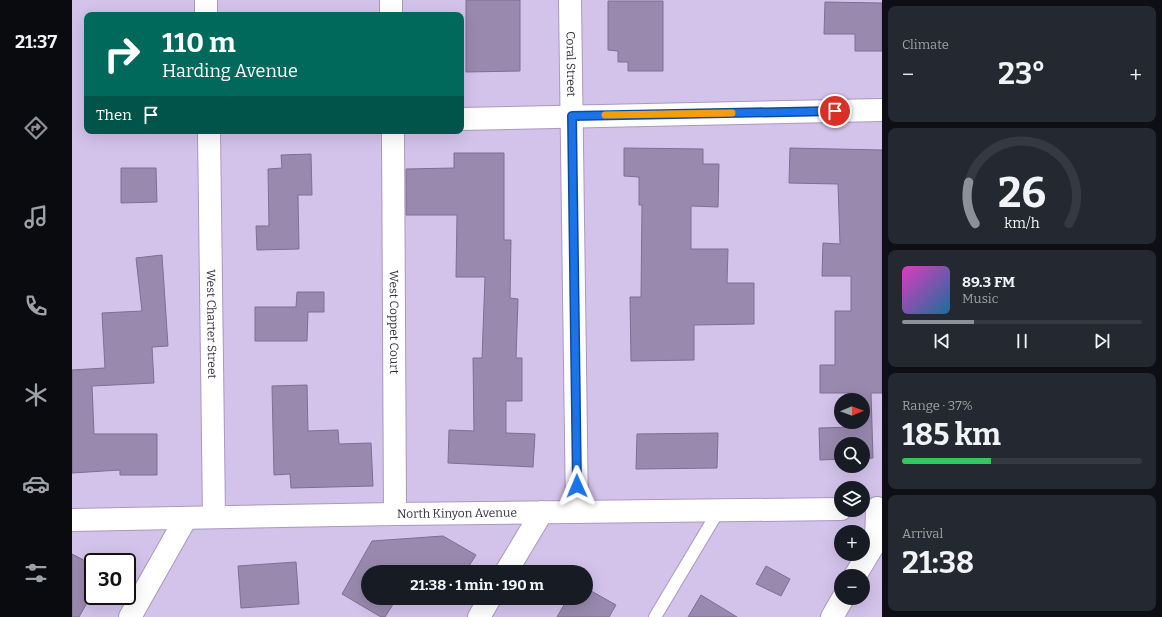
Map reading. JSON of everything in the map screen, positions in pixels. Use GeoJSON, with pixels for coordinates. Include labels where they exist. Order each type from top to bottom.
{"type":"FeatureCollection","features":[{"type":"Feature","properties":{"kind":"street"},"geometry":{"type":"LineString","coordinates":[[206,0],[206,12]]}},
{"type":"Feature","properties":{"kind":"street"},"geometry":{"type":"LineString","coordinates":[[391,0],[391,12]]}},
{"type":"Feature","properties":{"kind":"street","name":"Coral Street"},"geometry":{"type":"LineString","coordinates":[[570,0],[577,511]]}},
{"type":"Feature","properties":{"kind":"street"},"geometry":{"type":"LineString","coordinates":[[464,119],[882,110]]}},
{"type":"Feature","properties":{"kind":"street","name":"West Charter Street"},"geometry":{"type":"LineString","coordinates":[[209,134],[214,517]]}},
{"type":"Feature","properties":{"kind":"street","name":"West Coppet Court"},"geometry":{"type":"LineString","coordinates":[[393,134],[395,514]]}},
{"type":"Feature","properties":{"kind":"street"},"geometry":{"type":"LineString","coordinates":[[859,569],[876,541],[874,508]]}},
{"type":"Feature","properties":{"kind":"street","name":"North Kinyon Avenue"},"geometry":{"type":"LineString","coordinates":[[72,520],[577,511],[834,509]]}},
{"type":"Feature","properties":{"kind":"street"},"geometry":{"type":"LineString","coordinates":[[510,565],[542,512]]}},
{"type":"Feature","properties":{"kind":"street"},"geometry":{"type":"LineString","coordinates":[[130,617],[186,518]]}},
{"type":"Feature","properties":{"kind":"street"},"geometry":{"type":"LineString","coordinates":[[479,617],[486,605]]}},
{"type":"Feature","properties":{"kind":"street"},"geometry":{"type":"LineString","coordinates":[[832,617],[839,605]]}},
{"type":"Feature","properties":{"kind":"lane"},"geometry":{"type":"LineString","coordinates":[[655,617],[719,510]]}},
{"type":"Feature","properties":{"kind":"building"},"geometry":{"type":"Polygon","coordinates":[[[466,0],[520,0],[520,71],[466,72],[466,0]]]}},
{"type":"Feature","properties":{"kind":"building"},"geometry":{"type":"Polygon","coordinates":[[[608,1],[663,1],[663,71],[628,71],[628,62],[618,62],[618,51],[608,50],[608,1]]]}},
{"type":"Feature","properties":{"kind":"building"},"geometry":{"type":"Polygon","coordinates":[[[825,2],[882,3],[882,51],[855,51],[855,34],[824,34],[825,2]]]}},
{"type":"Feature","properties":{"kind":"building"},"geometry":{"type":"Polygon","coordinates":[[[624,148],[703,149],[703,164],[719,164],[718,207],[691,206],[691,249],[728,249],[727,283],[754,283],[754,324],[694,325],[694,360],[631,361],[630,297],[641,297],[642,205],[639,205],[639,177],[624,176],[624,148]]]}},
{"type":"Feature","properties":{"kind":"building"},"geometry":{"type":"Polygon","coordinates":[[[790,148],[882,150],[882,393],[871,393],[873,458],[870,458],[870,437],[834,437],[834,459],[820,460],[819,428],[870,429],[870,393],[820,393],[820,365],[835,365],[835,311],[851,311],[851,276],[822,276],[823,243],[840,244],[838,184],[789,183],[790,148]]]}},
{"type":"Feature","properties":{"kind":"building"},"geometry":{"type":"Polygon","coordinates":[[[454,153],[504,153],[504,240],[511,240],[510,298],[518,299],[516,358],[522,358],[522,401],[506,401],[506,433],[535,434],[533,467],[448,463],[449,430],[474,431],[473,358],[482,358],[485,277],[456,277],[457,215],[406,215],[406,169],[454,168],[454,153]]]}},
{"type":"Feature","properties":{"kind":"building"},"geometry":{"type":"Polygon","coordinates":[[[311,154],[312,195],[298,195],[299,249],[257,250],[256,226],[269,226],[268,169],[282,168],[281,155],[311,154]]]}},
{"type":"Feature","properties":{"kind":"building"},"geometry":{"type":"Polygon","coordinates":[[[121,168],[156,168],[157,202],[121,203],[121,168]]]}},
{"type":"Feature","properties":{"kind":"building"},"geometry":{"type":"Polygon","coordinates":[[[162,255],[168,346],[152,347],[154,383],[92,386],[94,434],[157,434],[157,475],[120,475],[120,470],[72,473],[72,370],[105,368],[102,313],[142,311],[136,258],[162,255]]]}},
{"type":"Feature","properties":{"kind":"building"},"geometry":{"type":"Polygon","coordinates":[[[297,292],[324,292],[324,312],[308,312],[307,341],[255,341],[255,307],[296,307],[297,292]]]}},
{"type":"Feature","properties":{"kind":"building"},"geometry":{"type":"Polygon","coordinates":[[[307,385],[308,431],[338,430],[339,444],[371,443],[373,486],[291,488],[290,474],[274,475],[272,386],[307,385]]]}},
{"type":"Feature","properties":{"kind":"building"},"geometry":{"type":"Polygon","coordinates":[[[718,433],[717,468],[636,469],[637,434],[718,433]]]}},
{"type":"Feature","properties":{"kind":"building"},"geometry":{"type":"Polygon","coordinates":[[[443,536],[476,555],[470,565],[361,565],[361,605],[393,605],[385,617],[381,617],[342,594],[372,541],[443,536]]]}},
{"type":"Feature","properties":{"kind":"building"},"geometry":{"type":"Polygon","coordinates":[[[72,554],[84,560],[84,605],[86,605],[79,617],[72,617],[72,554]]]}},
{"type":"Feature","properties":{"kind":"building"},"geometry":{"type":"Polygon","coordinates":[[[296,562],[299,604],[241,608],[238,566],[296,562]]]}},
{"type":"Feature","properties":{"kind":"building"},"geometry":{"type":"Polygon","coordinates":[[[766,566],[790,579],[781,596],[756,584],[766,566]]]}},
{"type":"Feature","properties":{"kind":"building"},"geometry":{"type":"Polygon","coordinates":[[[593,592],[616,605],[609,617],[557,617],[564,605],[593,605],[593,592]]]}},
{"type":"Feature","properties":{"kind":"building"},"geometry":{"type":"Polygon","coordinates":[[[701,595],[737,617],[688,617],[701,595]]]}},
{"type":"Feature","properties":{"kind":"slow traffic"},"geometry":{"type":"LineString","coordinates":[[605,115],[732,113]]}},
{"type":"Feature","properties":{"kind":"route"},"geometry":{"type":"LineString","coordinates":[[577,486],[572,116],[835,111]]}}]}
